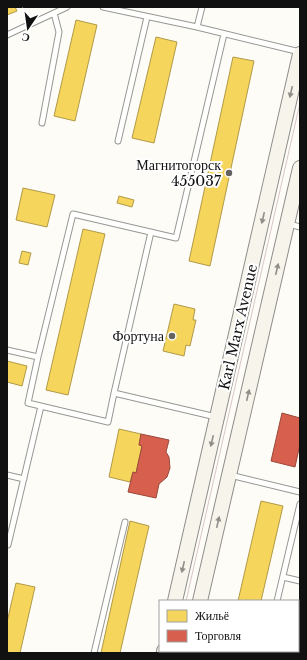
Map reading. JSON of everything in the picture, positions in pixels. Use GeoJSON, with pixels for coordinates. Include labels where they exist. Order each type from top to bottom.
{"type":"FeatureCollection","features":[{"type":"Feature","properties":{"kind":"main road","name":"Karl Marx Avenue"},"geometry":{"type":"LineString","coordinates":[[176,600],[300,53]]}},
{"type":"Feature","properties":{"kind":"main road","name":"Karl Marx Avenue"},"geometry":{"type":"LineString","coordinates":[[200,600],[229,475],[294,225],[300,168]]}},
{"type":"Feature","properties":{"kind":"lane"},"geometry":{"type":"LineString","coordinates":[[7,35],[67,7]]}},
{"type":"Feature","properties":{"kind":"lane"},"geometry":{"type":"LineString","coordinates":[[103,7],[197,27],[300,53]]}},
{"type":"Feature","properties":{"kind":"lane"},"geometry":{"type":"LineString","coordinates":[[197,27],[202,7]]}},
{"type":"Feature","properties":{"kind":"lane"},"geometry":{"type":"LineString","coordinates":[[42,123],[59,32],[54,13]]}},
{"type":"Feature","properties":{"kind":"lane"},"geometry":{"type":"LineString","coordinates":[[118,141],[147,17]]}},
{"type":"Feature","properties":{"kind":"lane"},"geometry":{"type":"LineString","coordinates":[[152,232],[108,422],[28,403],[73,214],[152,232],[176,238],[224,34]]}},
{"type":"Feature","properties":{"kind":"lane"},"geometry":{"type":"LineString","coordinates":[[7,350],[38,357]]}},
{"type":"Feature","properties":{"kind":"lane"},"geometry":{"type":"LineString","coordinates":[[114,393],[217,417]]}},
{"type":"Feature","properties":{"kind":"lane"},"geometry":{"type":"LineString","coordinates":[[7,545],[8,546],[41,406]]}},
{"type":"Feature","properties":{"kind":"lane"},"geometry":{"type":"LineString","coordinates":[[7,475],[24,479]]}},
{"type":"Feature","properties":{"kind":"lane"},"geometry":{"type":"LineString","coordinates":[[229,475],[300,492]]}},
{"type":"Feature","properties":{"kind":"lane"},"geometry":{"type":"LineString","coordinates":[[277,600],[300,504]]}},
{"type":"Feature","properties":{"kind":"lane"},"geometry":{"type":"LineString","coordinates":[[94,653],[125,522]]}},
{"type":"Feature","properties":{"kind":"lane"},"geometry":{"type":"LineString","coordinates":[[283,577],[300,581]]}},
{"type":"Feature","properties":{"kind":"building: Жильё"},"geometry":{"type":"Polygon","coordinates":[[[7,7],[15,7],[17,11],[7,15],[7,7]]]}},
{"type":"Feature","properties":{"kind":"building: Жильё"},"geometry":{"type":"Polygon","coordinates":[[[76,20],[97,25],[75,121],[54,116],[76,20]]]}},
{"type":"Feature","properties":{"kind":"building: Жильё"},"geometry":{"type":"Polygon","coordinates":[[[156,37],[177,42],[154,143],[132,138],[156,37]]]}},
{"type":"Feature","properties":{"kind":"building: Жильё"},"geometry":{"type":"Polygon","coordinates":[[[233,57],[254,61],[210,266],[189,261],[233,57]]]}},
{"type":"Feature","properties":{"kind":"building: Жильё"},"geometry":{"type":"Polygon","coordinates":[[[23,188],[55,195],[47,227],[16,220],[23,188]]]}},
{"type":"Feature","properties":{"kind":"building: Жильё"},"geometry":{"type":"Polygon","coordinates":[[[119,196],[134,200],[132,207],[117,203],[119,196]]]}},
{"type":"Feature","properties":{"kind":"building: Жильё"},"geometry":{"type":"Polygon","coordinates":[[[83,229],[105,234],[68,395],[46,390],[83,229]]]}},
{"type":"Feature","properties":{"kind":"building: Жильё"},"geometry":{"type":"Polygon","coordinates":[[[22,251],[31,253],[28,265],[19,263],[22,251]]]}},
{"type":"Feature","properties":{"kind":"building: Жильё"},"geometry":{"type":"Polygon","coordinates":[[[174,304],[195,309],[193,320],[196,320],[190,346],[186,345],[184,356],[163,351],[174,304]]]}},
{"type":"Feature","properties":{"kind":"building: Жильё"},"geometry":{"type":"Polygon","coordinates":[[[7,361],[27,366],[22,386],[7,382],[7,361]]]}},
{"type":"Feature","properties":{"kind":"building: Жильё"},"geometry":{"type":"Polygon","coordinates":[[[119,429],[141,434],[139,445],[142,446],[136,473],[133,472],[130,482],[109,477],[119,429]]]}},
{"type":"Feature","properties":{"kind":"building: Жильё"},"geometry":{"type":"Polygon","coordinates":[[[261,501],[283,506],[261,600],[238,600],[261,501]]]}},
{"type":"Feature","properties":{"kind":"building: Жильё"},"geometry":{"type":"Polygon","coordinates":[[[130,521],[149,526],[120,653],[101,653],[130,521]]]}},
{"type":"Feature","properties":{"kind":"building: Жильё"},"geometry":{"type":"Polygon","coordinates":[[[16,583],[35,587],[20,653],[7,653],[7,622],[16,583]]]}},
{"type":"Feature","properties":{"kind":"building: Жильё"},"geometry":{"type":"Polygon","coordinates":[[[226,652],[249,652],[249,653],[226,652]]]}},
{"type":"Feature","properties":{"kind":"building: Торговля"},"geometry":{"type":"Polygon","coordinates":[[[282,413],[300,418],[300,444],[295,467],[271,461],[282,413]]]}},
{"type":"Feature","properties":{"kind":"building: Торговля"},"geometry":{"type":"Polygon","coordinates":[[[141,434],[169,440],[166,452],[169,457],[170,468],[167,477],[159,484],[156,498],[128,492],[133,472],[136,473],[142,446],[139,445],[141,434]]]}},
{"type":"Feature","properties":{"kind":"tram line"},"geometry":{"type":"LineString","coordinates":[[186,600],[300,103]]}},
{"type":"Feature","properties":{"kind":"place","name":"Магнитогорск 455037"},"geometry":{"type":"Point","coordinates":[229,173]}},
{"type":"Feature","properties":{"kind":"place","name":"Фортуна"},"geometry":{"type":"Point","coordinates":[172,336]}}]}
